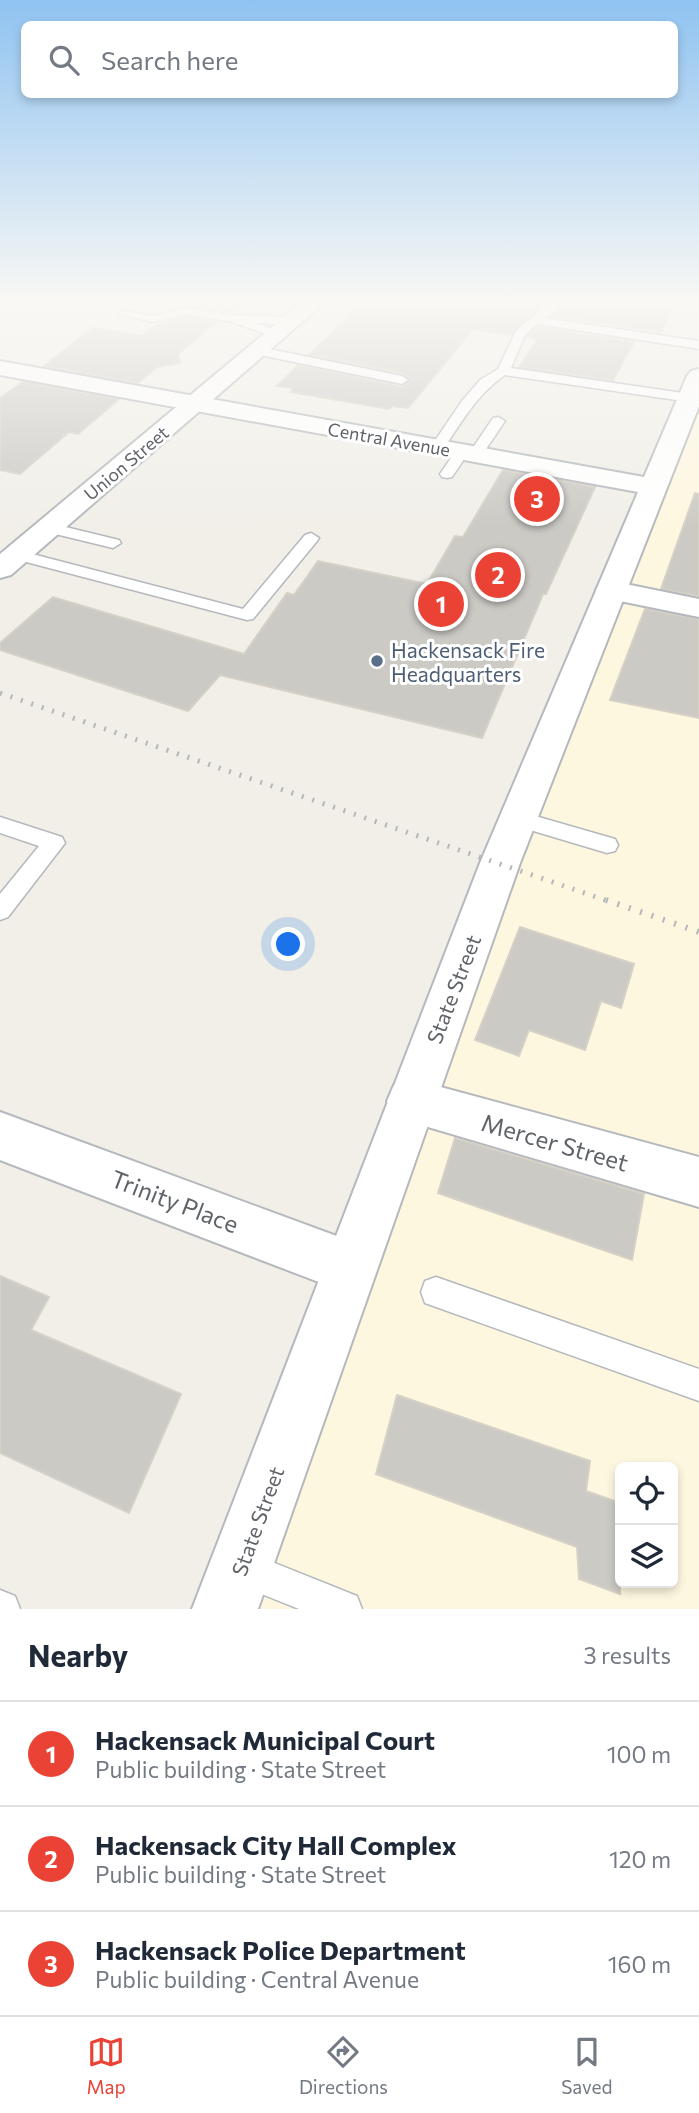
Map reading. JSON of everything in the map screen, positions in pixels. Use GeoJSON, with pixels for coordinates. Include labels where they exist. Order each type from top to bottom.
{"type":"FeatureCollection","features":[{"type":"Feature","properties":{"kind":"street","name":"Central Avenue"},"geometry":{"type":"LineString","coordinates":[[50,377],[653,487]]}},
{"type":"Feature","properties":{"kind":"street","name":"Union Street"},"geometry":{"type":"LineString","coordinates":[[8,562],[228,377]]}},
{"type":"Feature","properties":{"kind":"street","name":"State Street"},"geometry":{"type":"LineString","coordinates":[[232,1588],[518,819],[653,487],[694,396]]}},
{"type":"Feature","properties":{"kind":"street"},"geometry":{"type":"LineString","coordinates":[[611,590],[699,608]]}},
{"type":"Feature","properties":{"kind":"street","name":"Mercer Street"},"geometry":{"type":"LineString","coordinates":[[411,1101],[699,1182]]}},
{"type":"Feature","properties":{"kind":"street","name":"Trinity Place"},"geometry":{"type":"LineString","coordinates":[[0,1136],[350,1267]]}},
{"type":"Feature","properties":{"kind":"lane"},"geometry":{"type":"LineString","coordinates":[[394,377],[402,380]]}},
{"type":"Feature","properties":{"kind":"lane"},"geometry":{"type":"LineString","coordinates":[[447,474],[458,452],[467,404],[494,377]]}},
{"type":"Feature","properties":{"kind":"lane"},"geometry":{"type":"LineString","coordinates":[[550,377],[694,396]]}},
{"type":"Feature","properties":{"kind":"lane"},"geometry":{"type":"LineString","coordinates":[[458,452],[498,421]]}},
{"type":"Feature","properties":{"kind":"lane"},"geometry":{"type":"LineString","coordinates":[[49,528],[113,543]]}},
{"type":"Feature","properties":{"kind":"lane"},"geometry":{"type":"LineString","coordinates":[[8,562],[247,615],[311,538]]}},
{"type":"Feature","properties":{"kind":"lane"},"geometry":{"type":"LineString","coordinates":[[518,819],[607,845]]}},
{"type":"Feature","properties":{"kind":"lane"},"geometry":{"type":"LineString","coordinates":[[0,825],[54,843],[0,911]]}},
{"type":"Feature","properties":{"kind":"lane"},"geometry":{"type":"LineString","coordinates":[[436,1292],[699,1385]]}},
{"type":"Feature","properties":{"kind":"lane"},"geometry":{"type":"LineString","coordinates":[[232,1588],[344,1609]]}},
{"type":"Feature","properties":{"kind":"shaded area"},"geometry":{"type":"Polygon","coordinates":[[[699,377],[699,1609],[225,1609],[699,377]]]}},
{"type":"Feature","properties":{"kind":"building"},"geometry":{"type":"Polygon","coordinates":[[[105,377],[145,377],[138,383],[105,377]]]}},
{"type":"Feature","properties":{"kind":"building"},"geometry":{"type":"Polygon","coordinates":[[[286,377],[355,377],[401,387],[409,382],[409,378],[433,377],[408,408],[392,406],[389,409],[291,392],[293,388],[277,386],[286,377]]]}},
{"type":"Feature","properties":{"kind":"building"},"geometry":{"type":"Polygon","coordinates":[[[592,377],[615,377],[613,380],[592,377]]]}},
{"type":"Feature","properties":{"kind":"building"},"geometry":{"type":"Polygon","coordinates":[[[23,382],[119,399],[78,434],[69,432],[20,474],[0,470],[0,398],[23,382]]]}},
{"type":"Feature","properties":{"kind":"building"},"geometry":{"type":"Polygon","coordinates":[[[503,470],[595,487],[546,594],[543,594],[482,738],[220,675],[188,711],[0,650],[0,643],[53,597],[244,654],[287,593],[294,595],[318,561],[427,584],[455,536],[463,537],[503,470]]]}},
{"type":"Feature","properties":{"kind":"building"},"geometry":{"type":"Polygon","coordinates":[[[695,493],[699,494],[699,596],[661,589],[695,493]]]}},
{"type":"Feature","properties":{"kind":"building"},"geometry":{"type":"Polygon","coordinates":[[[645,609],[699,619],[699,718],[610,700],[645,609]]]}},
{"type":"Feature","properties":{"kind":"building"},"geometry":{"type":"Polygon","coordinates":[[[520,927],[634,964],[621,1008],[601,1001],[585,1050],[529,1030],[519,1056],[475,1040],[520,927]]]}},
{"type":"Feature","properties":{"kind":"building"},"geometry":{"type":"Polygon","coordinates":[[[455,1138],[644,1194],[632,1260],[438,1193],[455,1138]]]}},
{"type":"Feature","properties":{"kind":"building"},"geometry":{"type":"Polygon","coordinates":[[[0,1276],[49,1297],[31,1330],[181,1394],[129,1513],[0,1453],[0,1276]]]}},
{"type":"Feature","properties":{"kind":"building"},"geometry":{"type":"Polygon","coordinates":[[[397,1395],[590,1461],[586,1491],[615,1501],[615,1588],[620,1588],[620,1594],[579,1579],[577,1547],[376,1474],[397,1395]]]}},
{"type":"Feature","properties":{"kind":"railway"},"geometry":{"type":"LineString","coordinates":[[0,693],[611,902]]}},
{"type":"Feature","properties":{"kind":"railway"},"geometry":{"type":"LineString","coordinates":[[606,900],[699,932]]}},
{"type":"Feature","properties":{"kind":"place","name":"Hackensack Police Department"},"geometry":{"type":"Point","coordinates":[537,499]}},
{"type":"Feature","properties":{"kind":"place","name":"Hackensack City Hall Complex"},"geometry":{"type":"Point","coordinates":[498,575]}},
{"type":"Feature","properties":{"kind":"place","name":"Hackensack Municipal Court"},"geometry":{"type":"Point","coordinates":[441,604]}},
{"type":"Feature","properties":{"kind":"place","name":"Hackensack Fire Headquarters"},"geometry":{"type":"Point","coordinates":[377,661]}}]}
